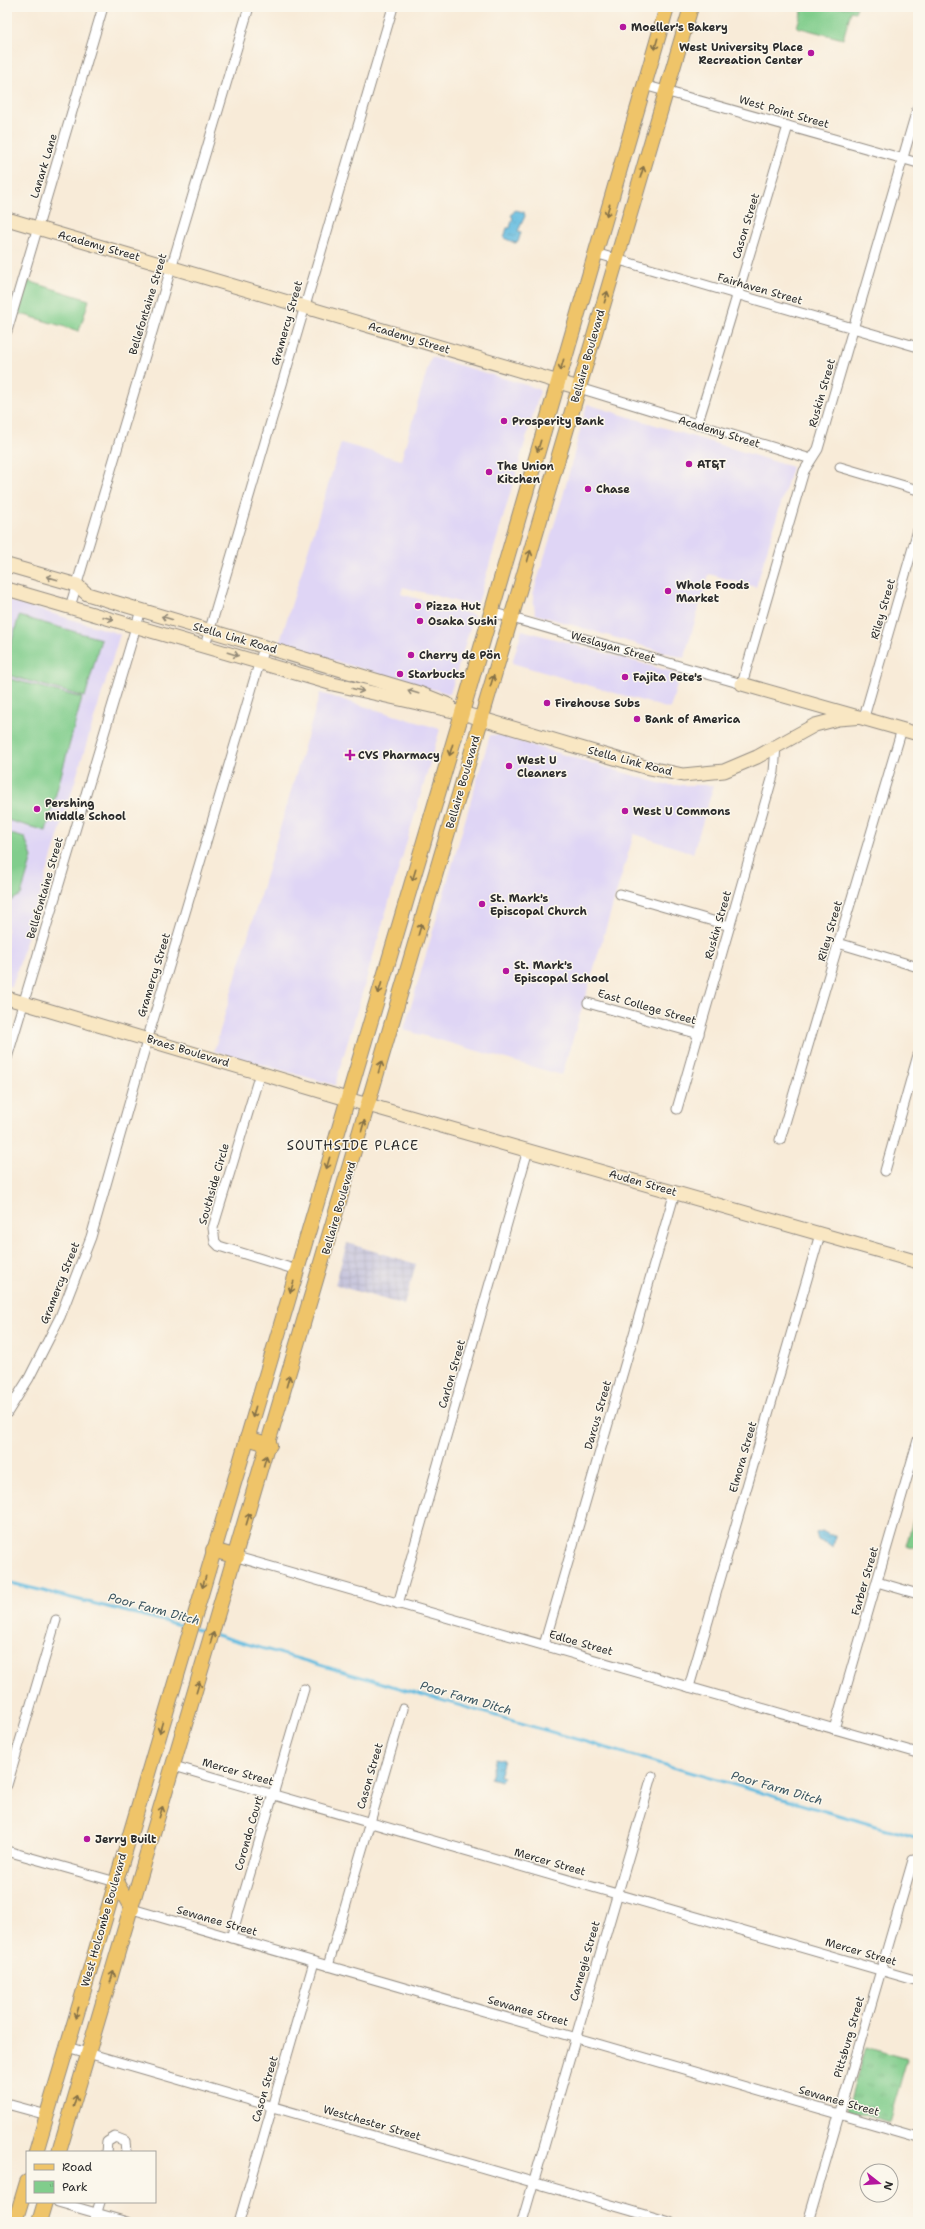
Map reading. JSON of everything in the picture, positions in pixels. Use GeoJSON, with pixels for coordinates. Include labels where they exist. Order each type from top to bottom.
{"type":"FeatureCollection","features":[{"type":"Feature","properties":{"kind":"main road","name":"Bellaire Boulevard"},"geometry":{"type":"LineString","coordinates":[[213,1550],[462,713],[666,7]]}},
{"type":"Feature","properties":{"kind":"main road","name":"Bellaire Boulevard"},"geometry":{"type":"LineString","coordinates":[[237,1557],[510,618],[691,7]]}},
{"type":"Feature","properties":{"kind":"main road"},"geometry":{"type":"LineString","coordinates":[[433,811],[452,817]]}},
{"type":"Feature","properties":{"kind":"main road"},"geometry":{"type":"LineString","coordinates":[[391,951],[412,956]]}},
{"type":"Feature","properties":{"kind":"main road"},"geometry":{"type":"LineString","coordinates":[[286,1306],[308,1312]]}},
{"type":"Feature","properties":{"kind":"main road"},"geometry":{"type":"LineString","coordinates":[[247,1438],[270,1445]]}},
{"type":"Feature","properties":{"kind":"main road"},"geometry":{"type":"LineString","coordinates":[[213,1550],[237,1557]]}},
{"type":"Feature","properties":{"kind":"main road","name":"West Holcombe Boulevard"},"geometry":{"type":"LineString","coordinates":[[36,2151],[213,1550]]}},
{"type":"Feature","properties":{"kind":"main road","name":"West Holcombe Boulevard"},"geometry":{"type":"LineString","coordinates":[[60,2151],[237,1557]]}},
{"type":"Feature","properties":{"kind":"main road"},"geometry":{"type":"LineString","coordinates":[[149,1768],[174,1766]]}},
{"type":"Feature","properties":{"kind":"main road"},"geometry":{"type":"LineString","coordinates":[[116,1882],[132,1909]]}},
{"type":"Feature","properties":{"kind":"main road"},"geometry":{"type":"LineString","coordinates":[[47,2115],[69,2119]]}},
{"type":"Feature","properties":{"kind":"main road"},"geometry":{"type":"LineString","coordinates":[[15,2222],[26,2189]]}},
{"type":"Feature","properties":{"kind":"main road"},"geometry":{"type":"LineString","coordinates":[[39,2222],[45,2203]]}},
{"type":"Feature","properties":{"kind":"street","name":"Lanark Lane"},"geometry":{"type":"LineString","coordinates":[[7,331],[103,7]]}},
{"type":"Feature","properties":{"kind":"street","name":"Bellefontaine Street"},"geometry":{"type":"LineString","coordinates":[[70,607],[249,7]]}},
{"type":"Feature","properties":{"kind":"street","name":"Gramercy Street"},"geometry":{"type":"LineString","coordinates":[[205,646],[393,7]]}},
{"type":"Feature","properties":{"kind":"street","name":"West Point Street"},"geometry":{"type":"LineString","coordinates":[[644,85],[918,163]]}},
{"type":"Feature","properties":{"kind":"street","name":"Ruskin Street"},"geometry":{"type":"LineString","coordinates":[[742,684],[804,471],[810,459],[818,449],[918,106]]}},
{"type":"Feature","properties":{"kind":"street","name":"Cason Street"},"geometry":{"type":"LineString","coordinates":[[697,425],[738,295],[788,126]]}},
{"type":"Feature","properties":{"kind":"street","name":"Academy Street"},"geometry":{"type":"LineString","coordinates":[[7,219],[579,388],[810,459]]}},
{"type":"Feature","properties":{"kind":"street","name":"Fairhaven Street"},"geometry":{"type":"LineString","coordinates":[[595,254],[918,347]]}},
{"type":"Feature","properties":{"kind":"street"},"geometry":{"type":"LineString","coordinates":[[840,467],[918,490]]}},
{"type":"Feature","properties":{"kind":"street","name":"Riley Street"},"geometry":{"type":"LineString","coordinates":[[864,717],[918,530]]}},
{"type":"Feature","properties":{"kind":"street","name":"Stella Link Road"},"geometry":{"type":"LineString","coordinates":[[7,565],[77,585],[87,594],[338,668],[431,698],[462,713]]}},
{"type":"Feature","properties":{"kind":"street","name":"Stella Link Road"},"geometry":{"type":"LineString","coordinates":[[7,589],[333,684],[462,713],[645,767],[683,775],[724,771],[757,758],[815,725],[838,719],[864,717]]}},
{"type":"Feature","properties":{"kind":"street","name":"Bellefontaine Street"},"geometry":{"type":"LineString","coordinates":[[7,1058],[141,610]]}},
{"type":"Feature","properties":{"kind":"street","name":"Weslayan Street"},"geometry":{"type":"LineString","coordinates":[[491,612],[742,684],[864,717],[918,734]]}},
{"type":"Feature","properties":{"kind":"street","name":"Gramercy Street"},"geometry":{"type":"LineString","coordinates":[[7,1413],[29,1378],[60,1317],[92,1237],[148,1039],[264,647]]}},
{"type":"Feature","properties":{"kind":"street"},"geometry":{"type":"LineString","coordinates":[[333,684],[338,668]]}},
{"type":"Feature","properties":{"kind":"street"},"geometry":{"type":"LineString","coordinates":[[804,701],[811,710],[815,725]]}},
{"type":"Feature","properties":{"kind":"street","name":"Riley Street"},"geometry":{"type":"LineString","coordinates":[[780,1140],[902,729]]}},
{"type":"Feature","properties":{"kind":"street","name":"Ruskin Street"},"geometry":{"type":"LineString","coordinates":[[677,1110],[774,772],[776,746]]}},
{"type":"Feature","properties":{"kind":"street"},"geometry":{"type":"LineString","coordinates":[[620,894],[730,926]]}},
{"type":"Feature","properties":{"kind":"street"},"geometry":{"type":"LineString","coordinates":[[838,944],[918,967]]}},
{"type":"Feature","properties":{"kind":"street","name":"Braes Boulevard"},"geometry":{"type":"LineString","coordinates":[[7,998],[347,1099],[369,1104]]}},
{"type":"Feature","properties":{"kind":"street","name":"East College Street"},"geometry":{"type":"LineString","coordinates":[[588,1003],[699,1034]]}},
{"type":"Feature","properties":{"kind":"street"},"geometry":{"type":"LineString","coordinates":[[885,1171],[918,1055]]}},
{"type":"Feature","properties":{"kind":"street","name":"Southside Circle"},"geometry":{"type":"LineString","coordinates":[[260,1073],[213,1228],[213,1236],[215,1242],[220,1246],[297,1270]]}},
{"type":"Feature","properties":{"kind":"street","name":"Auden Street"},"geometry":{"type":"LineString","coordinates":[[369,1104],[918,1262]]}},
{"type":"Feature","properties":{"kind":"street","name":"Carlon Street"},"geometry":{"type":"LineString","coordinates":[[398,1604],[528,1150]]}},
{"type":"Feature","properties":{"kind":"street","name":"Darcus Street"},"geometry":{"type":"LineString","coordinates":[[544,1645],[674,1192]]}},
{"type":"Feature","properties":{"kind":"street","name":"Elmora Street"},"geometry":{"type":"LineString","coordinates":[[689,1687],[820,1234]]}},
{"type":"Feature","properties":{"kind":"street","name":"Farber Street"},"geometry":{"type":"LineString","coordinates":[[834,1729],[918,1440]]}},
{"type":"Feature","properties":{"kind":"street","name":"Edloe Street"},"geometry":{"type":"LineString","coordinates":[[237,1557],[918,1753]]}},
{"type":"Feature","properties":{"kind":"street"},"geometry":{"type":"LineString","coordinates":[[877,1582],[918,1594]]}},
{"type":"Feature","properties":{"kind":"street"},"geometry":{"type":"LineString","coordinates":[[7,1785],[56,1620]]}},
{"type":"Feature","properties":{"kind":"street","name":"Corondo Court"},"geometry":{"type":"LineString","coordinates":[[231,1938],[304,1689]]}},
{"type":"Feature","properties":{"kind":"street","name":"Cason Street"},"geometry":{"type":"LineString","coordinates":[[328,1966],[403,1709]]}},
{"type":"Feature","properties":{"kind":"street","name":"Mercer Street"},"geometry":{"type":"LineString","coordinates":[[174,1766],[918,1981]]}},
{"type":"Feature","properties":{"kind":"street","name":"Carnegie Street"},"geometry":{"type":"LineString","coordinates":[[522,2222],[652,1776]]}},
{"type":"Feature","properties":{"kind":"street"},"geometry":{"type":"LineString","coordinates":[[7,1851],[116,1882]]}},
{"type":"Feature","properties":{"kind":"street","name":"Pittsburg Street"},"geometry":{"type":"LineString","coordinates":[[808,2222],[913,1860]]}},
{"type":"Feature","properties":{"kind":"street","name":"Sewanee Street"},"geometry":{"type":"LineString","coordinates":[[132,1909],[918,2137]]}},
{"type":"Feature","properties":{"kind":"street","name":"Cason Street"},"geometry":{"type":"LineString","coordinates":[[239,2222],[314,1962]]}},
{"type":"Feature","properties":{"kind":"street","name":"Westchester Street"},"geometry":{"type":"LineString","coordinates":[[67,2048],[670,2222]]}},
{"type":"Feature","properties":{"kind":"street"},"geometry":{"type":"LineString","coordinates":[[7,2104],[47,2115]]}},
{"type":"Feature","properties":{"kind":"street"},"geometry":{"type":"LineString","coordinates":[[106,2151],[107,2142],[115,2137],[125,2141],[126,2151]]}},
{"type":"Feature","properties":{"kind":"street"},"geometry":{"type":"LineString","coordinates":[[60,2203],[95,2218],[127,2222]]}},
{"type":"Feature","properties":{"kind":"street"},"geometry":{"type":"LineString","coordinates":[[95,2218],[100,2203]]}},
{"type":"Feature","properties":{"kind":"shaded area"},"geometry":{"type":"Polygon","coordinates":[[[431,357],[536,388],[540,391],[477,607],[403,587],[401,594],[474,615],[450,694],[279,645],[341,443],[401,460],[431,357]]]}},
{"type":"Feature","properties":{"kind":"shaded area"},"geometry":{"type":"Polygon","coordinates":[[[587,404],[792,467],[756,587],[709,574],[684,658],[535,614],[533,594],[563,496],[587,404]]]}},
{"type":"Feature","properties":{"kind":"shaded area","name":"Pershing Middle School"},"geometry":{"type":"Polygon","coordinates":[[[7,600],[120,634],[12,987],[7,985],[7,600]]]}},
{"type":"Feature","properties":{"kind":"shaded area"},"geometry":{"type":"Polygon","coordinates":[[[522,630],[680,674],[670,709],[512,663],[522,630]]]}},
{"type":"Feature","properties":{"kind":"shaded area"},"geometry":{"type":"Polygon","coordinates":[[[320,693],[440,729],[335,1085],[214,1051],[320,693]]]}},
{"type":"Feature","properties":{"kind":"shaded area","name":"St. Mark's Episcopal School"},"geometry":{"type":"Polygon","coordinates":[[[490,735],[498,735],[665,785],[714,785],[693,853],[634,834],[562,1075],[404,1030],[490,735]]]}},
{"type":"Feature","properties":{"kind":"shaded area"},"geometry":{"type":"Polygon","coordinates":[[[347,1243],[416,1264],[404,1305],[335,1285],[347,1243]]]}},
{"type":"Feature","properties":{"kind":"green space"},"geometry":{"type":"Polygon","coordinates":[[[803,7],[857,7],[855,12],[851,11],[843,39],[797,27],[803,7]]]}},
{"type":"Feature","properties":{"kind":"green space"},"geometry":{"type":"Polygon","coordinates":[[[28,281],[89,300],[79,331],[18,313],[28,281]]]}},
{"type":"Feature","properties":{"kind":"green space"},"geometry":{"type":"Polygon","coordinates":[[[19,616],[101,639],[85,697],[7,675],[7,658],[19,616]]]}},
{"type":"Feature","properties":{"kind":"green space"},"geometry":{"type":"Polygon","coordinates":[[[7,678],[82,698],[46,831],[7,820],[7,678]]]}},
{"type":"Feature","properties":{"kind":"green space"},"geometry":{"type":"Polygon","coordinates":[[[7,833],[25,838],[32,857],[21,895],[7,903],[7,833]]]}},
{"type":"Feature","properties":{"kind":"green space"},"geometry":{"type":"Polygon","coordinates":[[[918,1503],[918,1549],[906,1546],[918,1503]]]}},
{"type":"Feature","properties":{"kind":"green space"},"geometry":{"type":"Polygon","coordinates":[[[865,2047],[907,2059],[889,2122],[847,2110],[865,2047]]]}},
{"type":"Feature","properties":{"kind":"water"},"geometry":{"type":"Polygon","coordinates":[[[515,210],[524,212],[525,216],[518,231],[521,232],[518,242],[515,243],[504,238],[507,228],[510,228],[513,217],[511,216],[515,210]]]}},
{"type":"Feature","properties":{"kind":"water"},"geometry":{"type":"Polygon","coordinates":[[[822,1531],[829,1535],[835,1535],[833,1547],[818,1540],[816,1533],[822,1531]]]}},
{"type":"Feature","properties":{"kind":"water"},"geometry":{"type":"Polygon","coordinates":[[[496,1758],[504,1760],[499,1776],[503,1777],[501,1781],[490,1778],[496,1758]]]}},
{"type":"Feature","properties":{"kind":"waterway","name":"Poor Farm Ditch"},"geometry":{"type":"LineString","coordinates":[[7,1582],[188,1627]]}},
{"type":"Feature","properties":{"kind":"waterway","name":"Poor Farm Ditch"},"geometry":{"type":"LineString","coordinates":[[195,1629],[209,1633]]}},
{"type":"Feature","properties":{"kind":"waterway","name":"Poor Farm Ditch"},"geometry":{"type":"LineString","coordinates":[[216,1635],[918,1838]]}},
{"type":"Feature","properties":{"kind":"place","name":"Moeller's Bakery"},"geometry":{"type":"Point","coordinates":[623,27]}},
{"type":"Feature","properties":{"kind":"place","name":"West University Place Recreation Center"},"geometry":{"type":"Point","coordinates":[811,53]}},
{"type":"Feature","properties":{"kind":"place","name":"Prosperity Bank"},"geometry":{"type":"Point","coordinates":[504,421]}},
{"type":"Feature","properties":{"kind":"place","name":"AT&T"},"geometry":{"type":"Point","coordinates":[689,464]}},
{"type":"Feature","properties":{"kind":"place","name":"The Union Kitchen"},"geometry":{"type":"Point","coordinates":[489,472]}},
{"type":"Feature","properties":{"kind":"place","name":"Chase"},"geometry":{"type":"Point","coordinates":[588,489]}},
{"type":"Feature","properties":{"kind":"place","name":"Whole Foods Market"},"geometry":{"type":"Point","coordinates":[668,591]}},
{"type":"Feature","properties":{"kind":"place","name":"Pizza Hut"},"geometry":{"type":"Point","coordinates":[418,606]}},
{"type":"Feature","properties":{"kind":"place","name":"Osaka Sushi"},"geometry":{"type":"Point","coordinates":[420,621]}},
{"type":"Feature","properties":{"kind":"place","name":"Cherry de Pön"},"geometry":{"type":"Point","coordinates":[411,655]}},
{"type":"Feature","properties":{"kind":"place","name":"Starbucks"},"geometry":{"type":"Point","coordinates":[400,674]}},
{"type":"Feature","properties":{"kind":"place","name":"Fajita Pete's"},"geometry":{"type":"Point","coordinates":[625,677]}},
{"type":"Feature","properties":{"kind":"place","name":"Firehouse Subs"},"geometry":{"type":"Point","coordinates":[547,703]}},
{"type":"Feature","properties":{"kind":"place","name":"Bank of America"},"geometry":{"type":"Point","coordinates":[637,719]}},
{"type":"Feature","properties":{"kind":"place","name":"CVS Pharmacy"},"geometry":{"type":"Point","coordinates":[350,755]}},
{"type":"Feature","properties":{"kind":"place","name":"West U Cleaners"},"geometry":{"type":"Point","coordinates":[509,766]}},
{"type":"Feature","properties":{"kind":"place","name":"Pershing Middle School"},"geometry":{"type":"Point","coordinates":[37,809]}},
{"type":"Feature","properties":{"kind":"place","name":"West U Commons"},"geometry":{"type":"Point","coordinates":[625,811]}},
{"type":"Feature","properties":{"kind":"place","name":"St. Mark's Episcopal Church"},"geometry":{"type":"Point","coordinates":[482,904]}},
{"type":"Feature","properties":{"kind":"place","name":"St. Mark's Episcopal School"},"geometry":{"type":"Point","coordinates":[506,971]}},
{"type":"Feature","properties":{"kind":"place","name":"Jerry Built"},"geometry":{"type":"Point","coordinates":[87,1839]}},
{"type":"Feature","properties":{"kind":"district","name":"SOUTHSIDE PLACE"},"geometry":{"type":"Point","coordinates":[353,1145]}}]}
